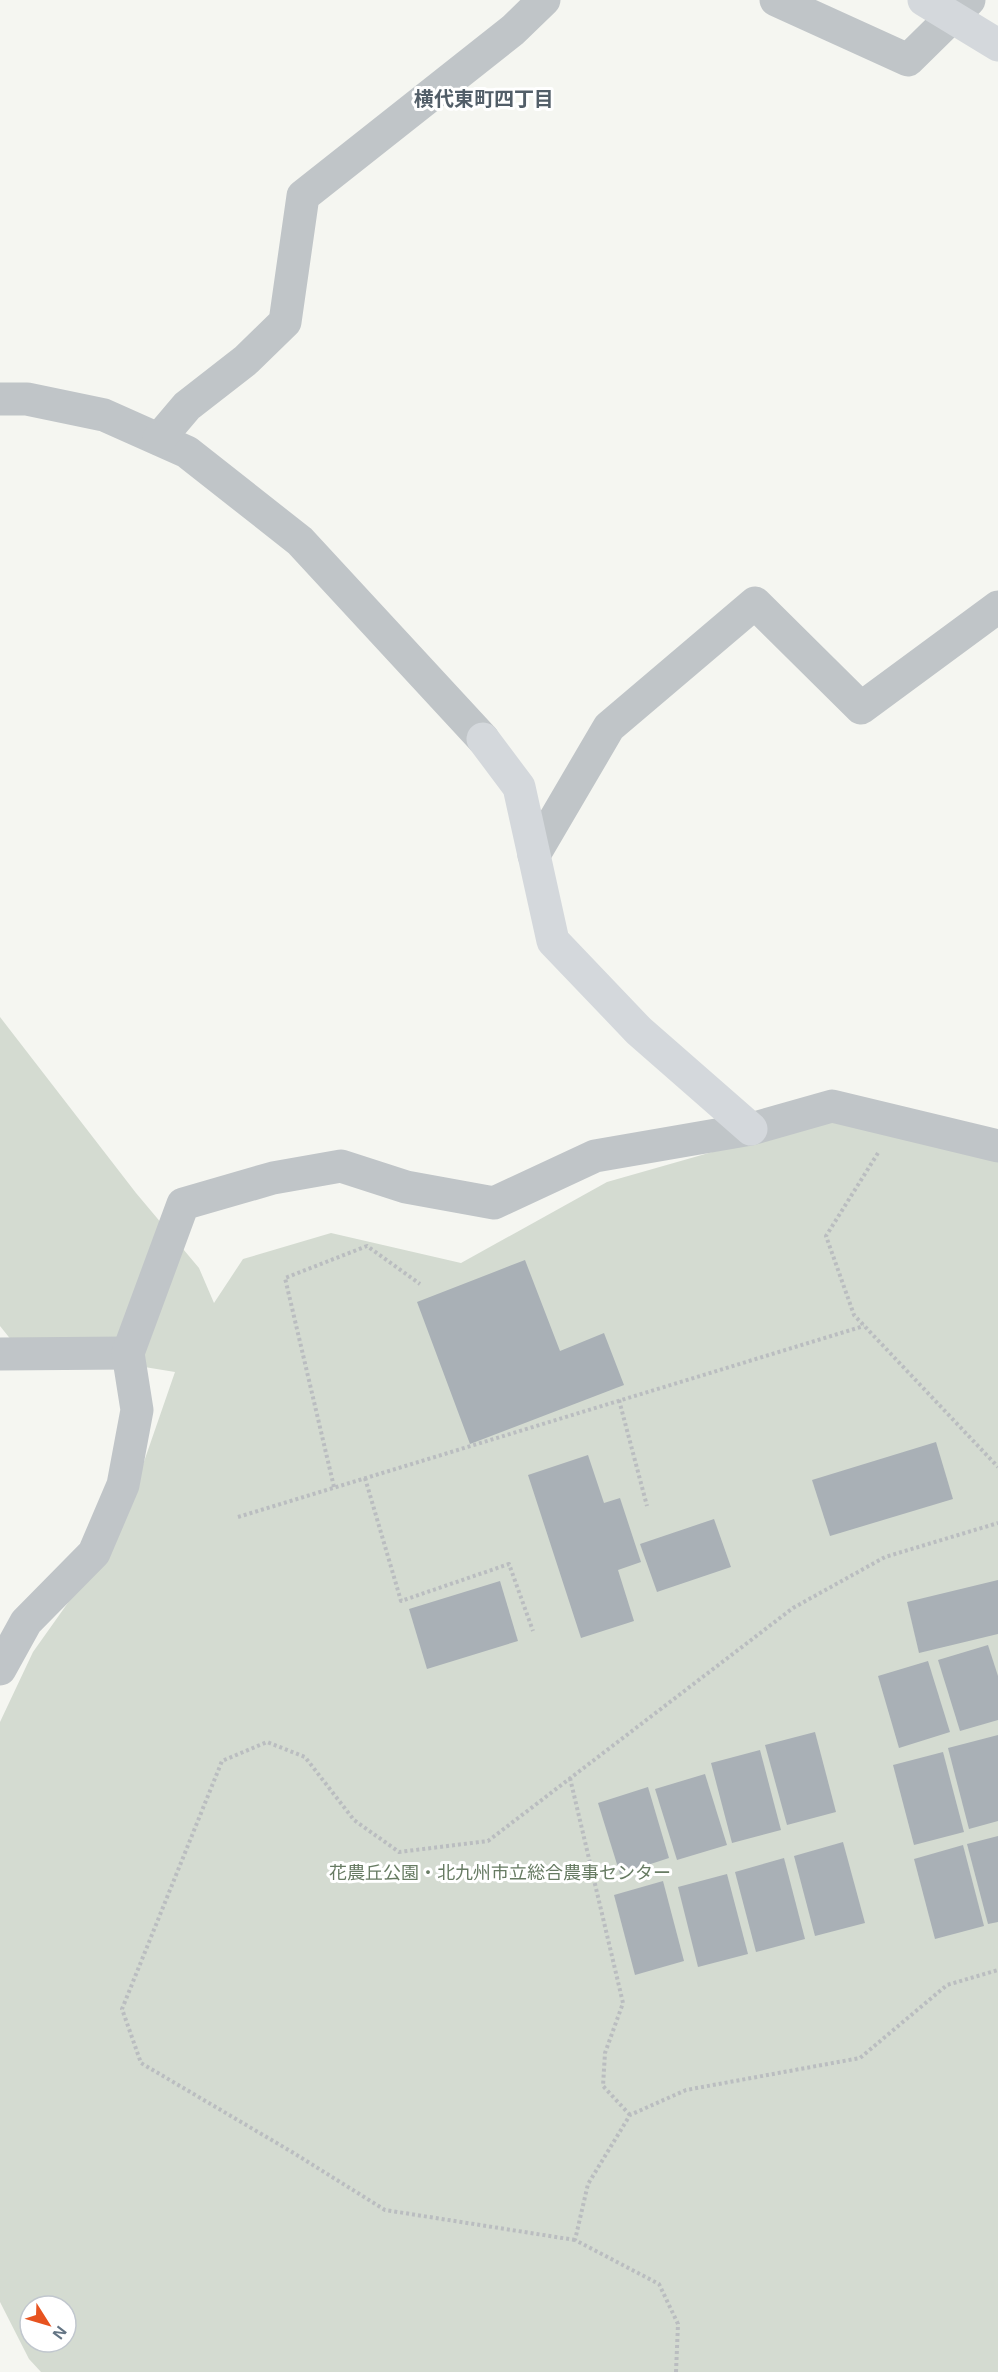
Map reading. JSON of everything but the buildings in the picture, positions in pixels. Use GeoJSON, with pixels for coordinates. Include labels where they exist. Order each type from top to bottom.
{"type":"FeatureCollection","features":[{"type":"Feature","properties":{"kind":"street"},"geometry":{"type":"LineString","coordinates":[[159,440],[187,406],[246,360],[285,322],[303,196],[513,30],[544,0]]}},
{"type":"Feature","properties":{"kind":"street"},"geometry":{"type":"LineString","coordinates":[[776,0],[908,60],[961,9]]}},
{"type":"Feature","properties":{"kind":"street"},"geometry":{"type":"LineString","coordinates":[[924,0],[961,9],[998,45]]}},
{"type":"Feature","properties":{"kind":"street"},"geometry":{"type":"LineString","coordinates":[[0,399],[27,399],[104,415],[188,452],[300,541],[483,739],[519,787],[553,941],[639,1030],[751,1129]]}},
{"type":"Feature","properties":{"kind":"street"},"geometry":{"type":"LineString","coordinates":[[534,855],[609,728],[755,603],[861,708],[998,608]]}},
{"type":"Feature","properties":{"kind":"street"},"geometry":{"type":"LineString","coordinates":[[0,1669],[13,1622],[94,1552],[123,1485],[137,1410],[128,1353],[183,1204],[273,1178],[341,1166],[406,1187],[494,1203],[595,1156],[751,1129],[832,1106],[998,1146]]}},
{"type":"Feature","properties":{"kind":"street"},"geometry":{"type":"LineString","coordinates":[[0,1354],[128,1353]]}},
{"type":"Feature","properties":{"kind":"path"},"geometry":{"type":"LineString","coordinates":[[898,1122],[826,1236],[854,1315],[998,1467]]}},
{"type":"Feature","properties":{"kind":"path"},"geometry":{"type":"LineString","coordinates":[[334,1487],[285,1278],[367,1246],[420,1284]]}},
{"type":"Feature","properties":{"kind":"path"},"geometry":{"type":"LineString","coordinates":[[238,1517],[864,1326]]}},
{"type":"Feature","properties":{"kind":"path"},"geometry":{"type":"LineString","coordinates":[[619,1400],[647,1506]]}},
{"type":"Feature","properties":{"kind":"path"},"geometry":{"type":"LineString","coordinates":[[366,1478],[401,1601],[509,1564],[533,1631]]}},
{"type":"Feature","properties":{"kind":"path"},"geometry":{"type":"LineString","coordinates":[[676,2372],[678,2324],[659,2284],[575,2240],[385,2210],[141,2063],[122,2009],[222,1761],[267,1742],[305,1757],[354,1820],[399,1852],[488,1841],[794,1608],[885,1557],[998,1523]]}},
{"type":"Feature","properties":{"kind":"path"},"geometry":{"type":"LineString","coordinates":[[570,1778],[623,2003],[605,2053],[603,2086],[630,2115]]}},
{"type":"Feature","properties":{"kind":"path"},"geometry":{"type":"LineString","coordinates":[[575,2240],[588,2184],[630,2115],[686,2090],[860,2058],[947,1985],[998,1970]]}},
{"type":"Feature","properties":{"kind":"green space","name":"花農丘公園・北九州市立総合農事センター"},"geometry":{"type":"Polygon","coordinates":[[[0,1017],[136,1193],[199,1268],[214,1303],[243,1259],[331,1233],[461,1263],[607,1182],[832,1118],[998,1150],[998,2372],[41,2372],[26,2354],[78,2354],[78,2294],[18,2294],[18,2337],[0,2302],[0,1722],[33,1652],[121,1528],[175,1372],[16,1346],[0,1326],[0,1017]]]}},
{"type":"Feature","properties":{"kind":"district","name":"横代東町四丁目"},"geometry":{"type":"Point","coordinates":[484,99]}}]}
